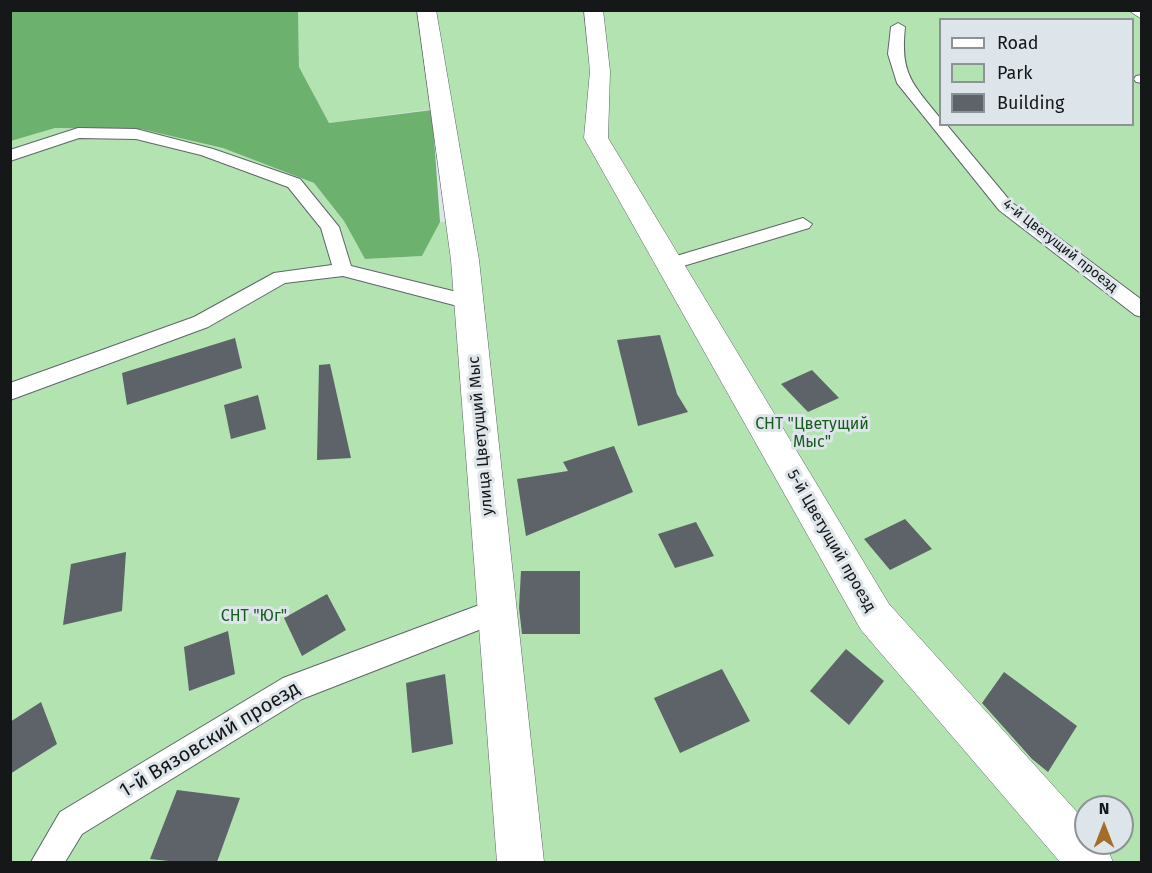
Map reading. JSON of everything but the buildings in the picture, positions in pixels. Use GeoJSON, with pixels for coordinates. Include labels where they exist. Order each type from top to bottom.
{"type":"FeatureCollection","features":[{"type":"Feature","properties":{"kind":"street","name":"улица Цветущий Мыс"},"geometry":{"type":"LineString","coordinates":[[426,10],[469,302],[521,862]]}},
{"type":"Feature","properties":{"kind":"street","name":"5-й Цветущий проезд"},"geometry":{"type":"LineString","coordinates":[[593,10],[600,71],[596,138],[669,264],[875,617],[1090,862]]}},
{"type":"Feature","properties":{"kind":"street"},"geometry":{"type":"LineString","coordinates":[[1137,10],[1142,13]]}},
{"type":"Feature","properties":{"kind":"lane","name":"4-й Цветущий проезд"},"geometry":{"type":"LineString","coordinates":[[898,27],[895,54],[904,83],[939,126]]}},
{"type":"Feature","properties":{"kind":"lane","name":"4-й Цветущий проезд"},"geometry":{"type":"LineString","coordinates":[[939,126],[1005,206],[1142,310]]}},
{"type":"Feature","properties":{"kind":"lane"},"geometry":{"type":"LineString","coordinates":[[10,156],[78,133],[136,135],[207,152],[294,183],[330,227],[343,270]]}},
{"type":"Feature","properties":{"kind":"lane"},"geometry":{"type":"LineString","coordinates":[[669,264],[803,224]]}},
{"type":"Feature","properties":{"kind":"lane"},"geometry":{"type":"LineString","coordinates":[[10,392],[201,322],[282,277],[343,270],[469,302]]}},
{"type":"Feature","properties":{"kind":"lane","name":"1-й Вязовский проезд"},"geometry":{"type":"LineString","coordinates":[[47,862],[71,823],[293,688],[498,610]]}},
{"type":"Feature","properties":{"kind":"green space"},"geometry":{"type":"Polygon","coordinates":[[[11,11],[298,11],[299,67],[329,123],[432,110],[440,222],[422,256],[365,259],[344,221],[314,183],[223,148],[141,129],[55,128],[11,141],[11,11]]]}},
{"type":"Feature","properties":{"kind":"green space","name":"СНТ \"Цветущий Мыс\""},"geometry":{"type":"Polygon","coordinates":[[[298,11],[1141,11],[1141,862],[11,862],[11,141],[55,128],[141,129],[223,147],[314,183],[344,221],[365,259],[422,256],[440,222],[457,221],[440,108],[329,123],[299,67],[298,11]]]}},
{"type":"Feature","properties":{"kind":"park label","name":"СНТ \"Юг\""},"geometry":{"type":"Point","coordinates":[254,617]}}]}
